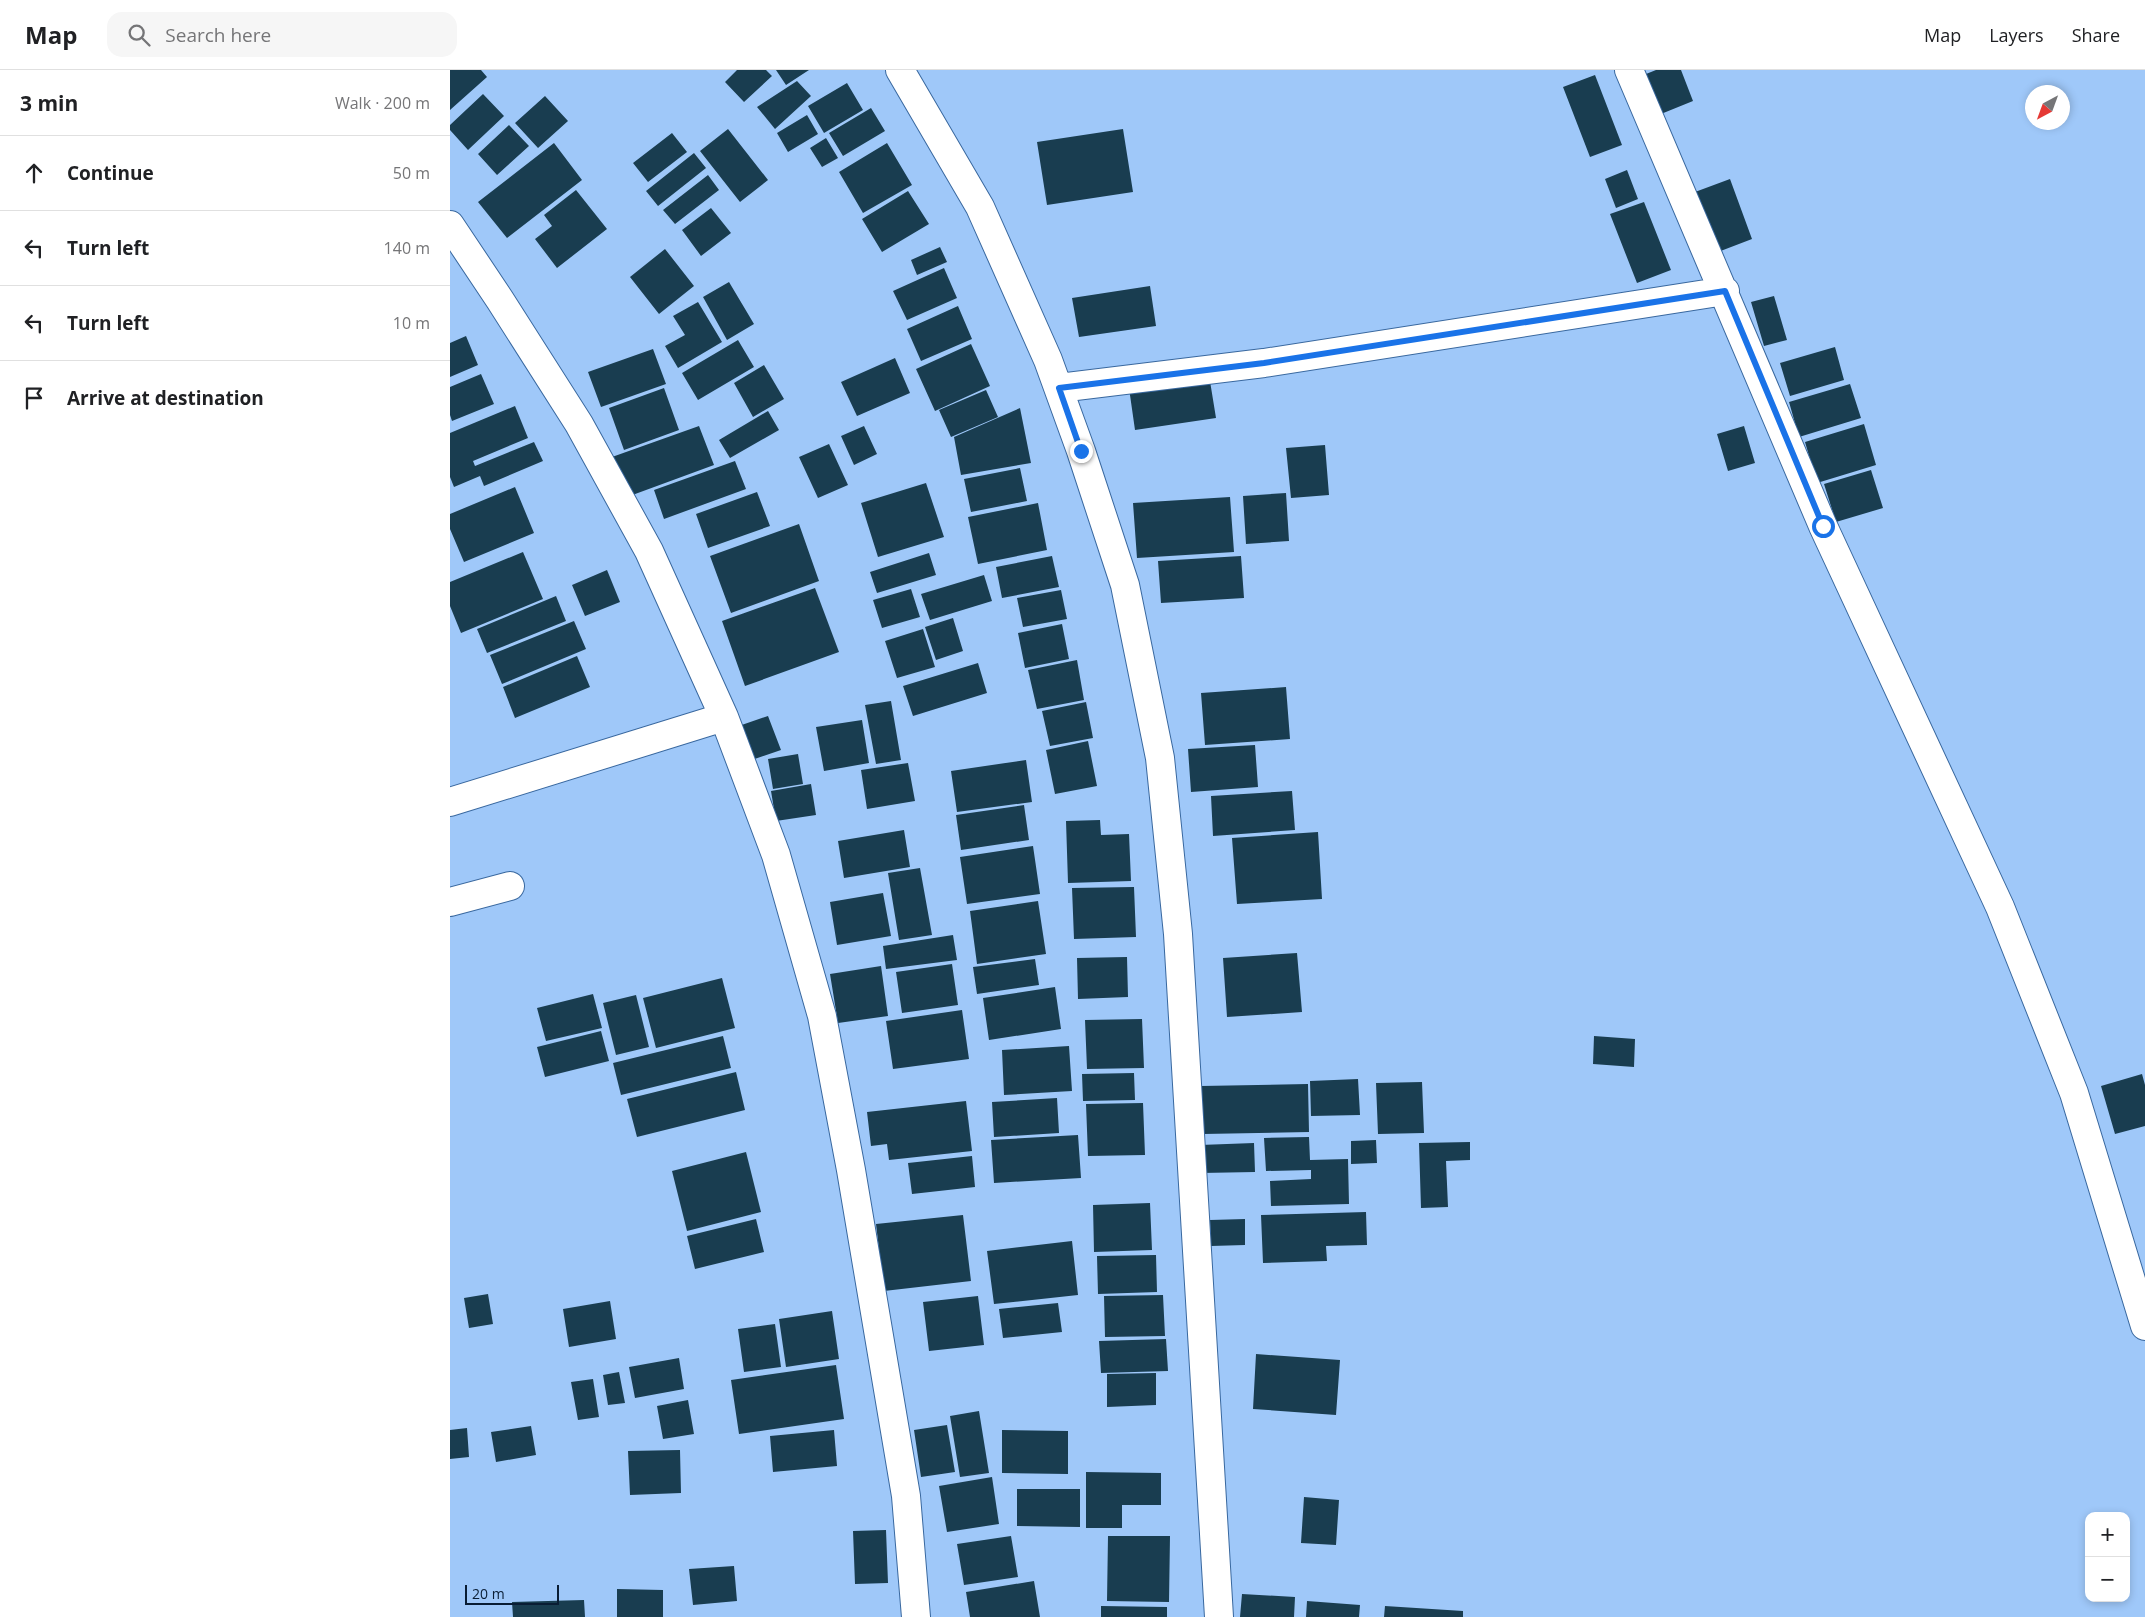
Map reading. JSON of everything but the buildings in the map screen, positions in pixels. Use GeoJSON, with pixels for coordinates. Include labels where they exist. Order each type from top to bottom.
{"type":"FeatureCollection","features":[{"type":"Feature","properties":{"kind":"street"},"geometry":{"type":"LineString","coordinates":[[900,70],[980,207],[1048,360],[1081,451],[1125,585],[1160,758],[1180,953],[1219,1617]]}},
{"type":"Feature","properties":{"kind":"street"},"geometry":{"type":"LineString","coordinates":[[1629,70],[1725,291],[1823,526],[2000,907],[2074,1093],[2145,1326]]}},
{"type":"Feature","properties":{"kind":"street"},"geometry":{"type":"LineString","coordinates":[[450,225],[500,300],[583,432],[649,551],[724,717],[776,855],[822,1016],[851,1170],[906,1496],[916,1617]]}},
{"type":"Feature","properties":{"kind":"street"},"geometry":{"type":"LineString","coordinates":[[1059,388],[1264,363],[1725,291]]}},
{"type":"Feature","properties":{"kind":"street"},"geometry":{"type":"LineString","coordinates":[[450,802],[724,717]]}},
{"type":"Feature","properties":{"kind":"street"},"geometry":{"type":"LineString","coordinates":[[450,902],[510,886]]}},
{"type":"Feature","properties":{"kind":"route"},"geometry":{"type":"LineString","coordinates":[[1081,451],[1059,388],[1264,363],[1500,328],[1725,291],[1823,526]]}}]}
